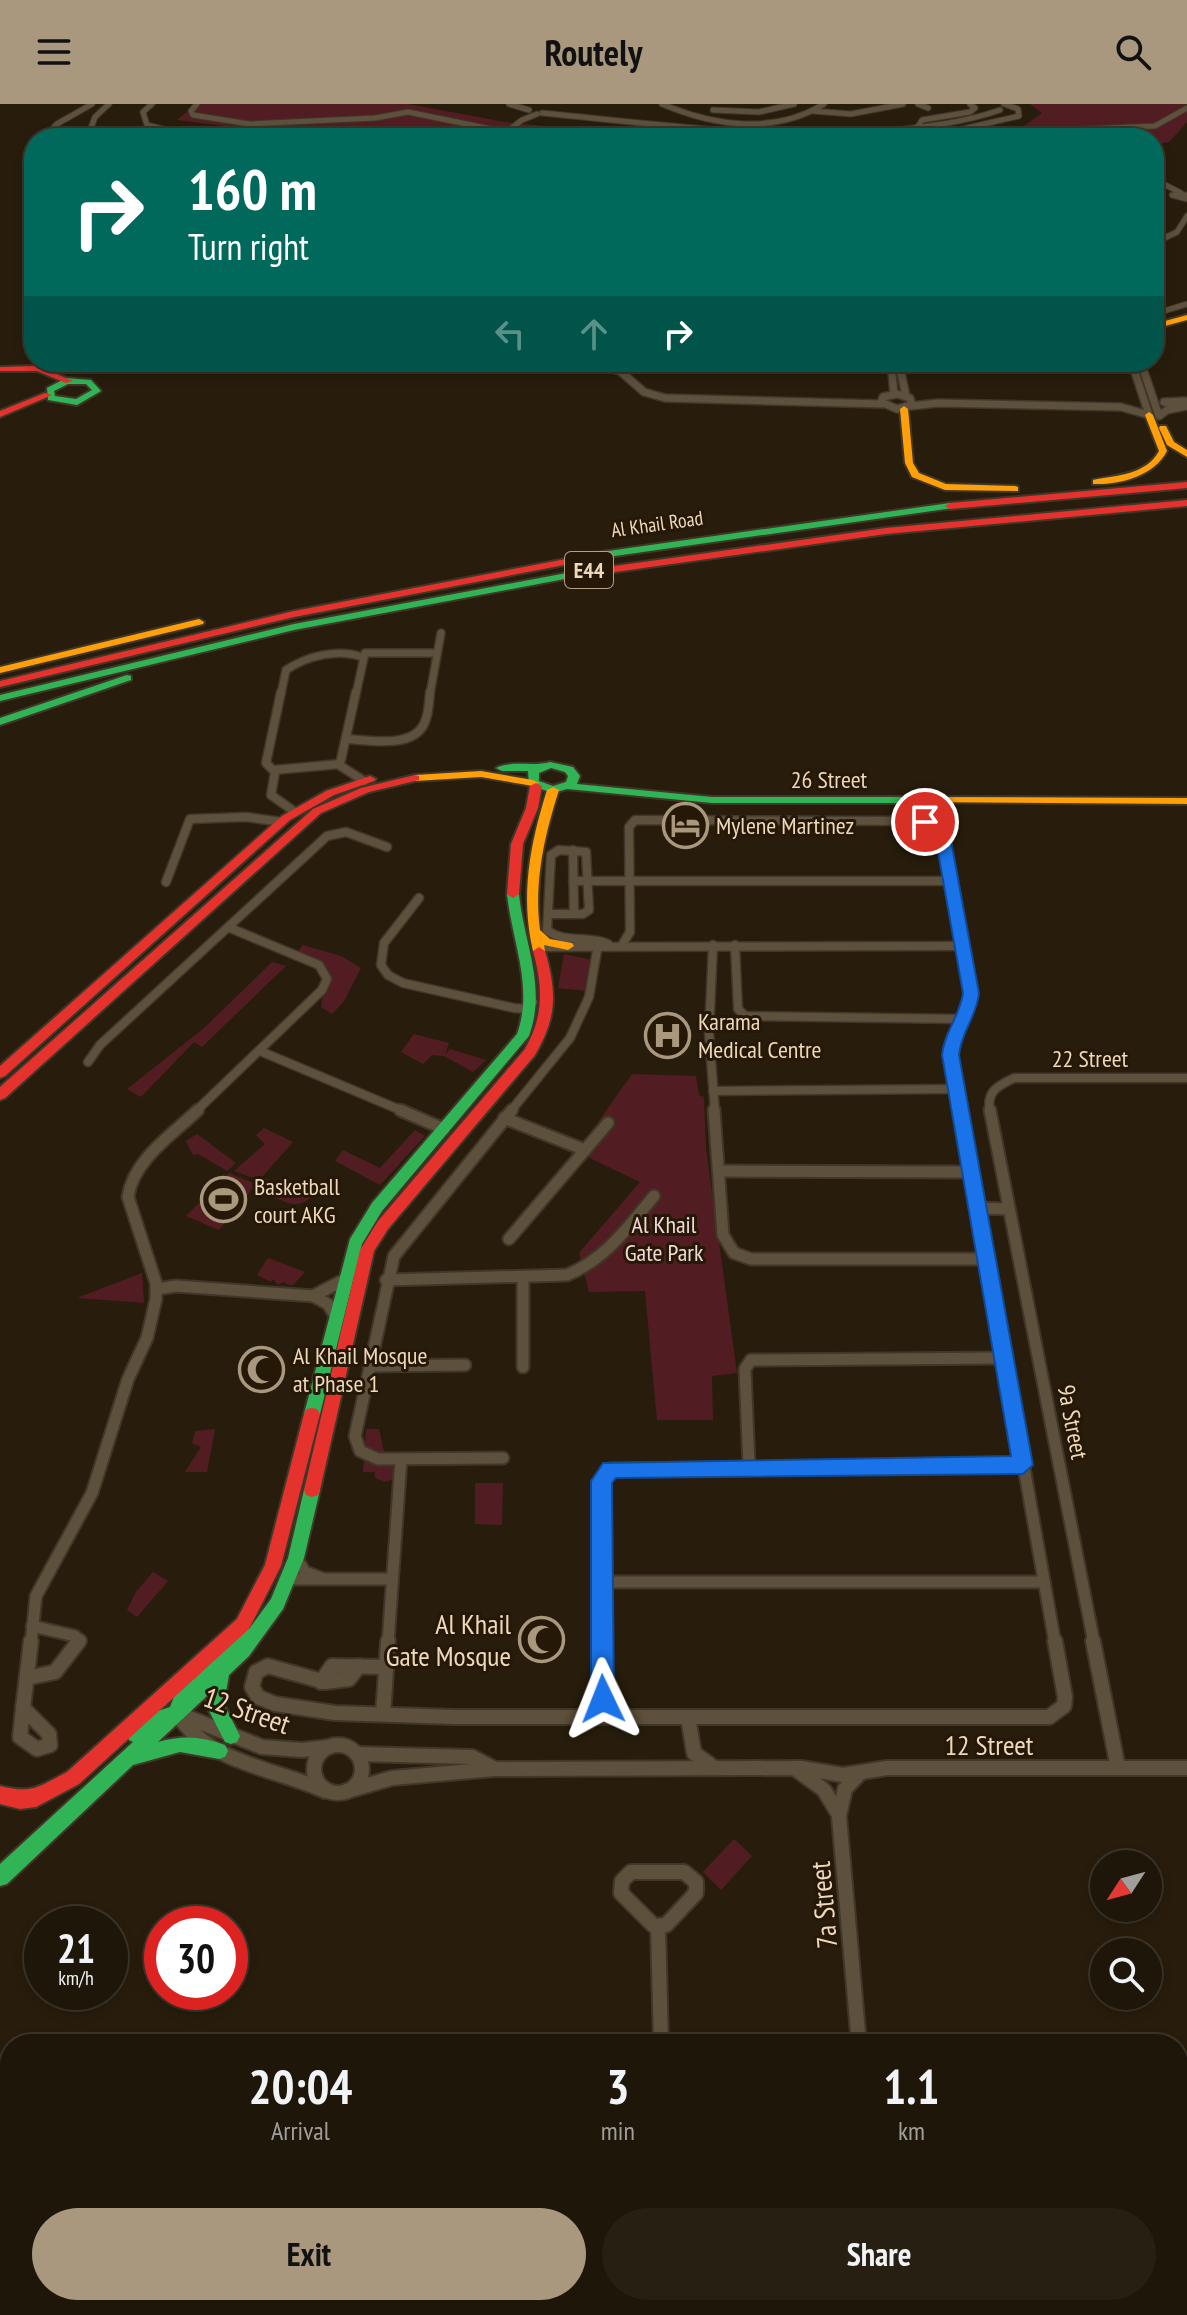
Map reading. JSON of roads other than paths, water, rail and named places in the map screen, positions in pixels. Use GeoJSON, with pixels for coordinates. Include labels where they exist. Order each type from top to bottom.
{"type":"FeatureCollection","features":[{"type":"Feature","properties":{"kind":"main road"},"geometry":{"type":"LineString","coordinates":[[1164,318],[1187,306]]}},
{"type":"Feature","properties":{"kind":"main road"},"geometry":{"type":"LineString","coordinates":[[1164,321],[1187,317]]}},
{"type":"Feature","properties":{"kind":"main road"},"geometry":{"type":"LineString","coordinates":[[0,370],[24,369]]}},
{"type":"Feature","properties":{"kind":"main road"},"geometry":{"type":"LineString","coordinates":[[0,414],[55,394],[41,372]]}},
{"type":"Feature","properties":{"kind":"main road"},"geometry":{"type":"LineString","coordinates":[[908,402],[909,463],[915,475],[945,487],[1018,489]]}},
{"type":"Feature","properties":{"kind":"main road"},"geometry":{"type":"LineString","coordinates":[[1154,416],[1170,443],[1187,454]]}},
{"type":"Feature","properties":{"kind":"main road"},"geometry":{"type":"LineString","coordinates":[[1096,482],[1145,471],[1159,462],[1163,451],[1154,416]]}},
{"type":"Feature","properties":{"kind":"main road"},"geometry":{"type":"LineString","coordinates":[[740,532],[792,517],[1018,489],[1187,475]]}},
{"type":"Feature","properties":{"kind":"main road","name":"Al Khail Road"},"geometry":{"type":"LineString","coordinates":[[0,684],[356,599],[576,556],[958,505],[1187,485]]}},
{"type":"Feature","properties":{"kind":"main road","name":"Al Khail Road"},"geometry":{"type":"LineString","coordinates":[[0,698],[225,642],[483,588],[728,548],[842,534],[1187,503]]}},
{"type":"Feature","properties":{"kind":"main road"},"geometry":{"type":"LineString","coordinates":[[0,710],[422,610],[464,598],[483,588]]}},
{"type":"Feature","properties":{"kind":"main road"},"geometry":{"type":"LineString","coordinates":[[0,668],[87,644],[104,644],[319,599],[356,599]]}},
{"type":"Feature","properties":{"kind":"main road"},"geometry":{"type":"LineString","coordinates":[[0,719],[127,678]]}},
{"type":"Feature","properties":{"kind":"main road"},"geometry":{"type":"LineString","coordinates":[[0,719],[71,691]]}},
{"type":"Feature","properties":{"kind":"main road"},"geometry":{"type":"LineString","coordinates":[[0,1073],[264,827],[282,822],[330,793],[364,781],[427,768],[563,766],[571,781],[553,790],[476,775],[420,778],[358,793],[317,811],[0,1095]]}},
{"type":"Feature","properties":{"kind":"main road"},"geometry":{"type":"LineString","coordinates":[[0,1877],[221,1673],[262,1628],[289,1579],[363,1258],[377,1233],[540,1038],[552,1007],[544,967],[514,912],[516,851],[536,797],[532,774],[537,768]]}},
{"type":"Feature","properties":{"kind":"main road","name":"26 Street"},"geometry":{"type":"LineString","coordinates":[[571,781],[787,796],[1187,801]]}},
{"type":"Feature","properties":{"kind":"main road","name":"26 Street"},"geometry":{"type":"LineString","coordinates":[[571,781],[664,797],[1187,792]]}},
{"type":"Feature","properties":{"kind":"main road"},"geometry":{"type":"LineString","coordinates":[[177,1713],[180,1697],[232,1647],[265,1587],[351,1254],[367,1222],[530,1025],[536,997],[530,940],[531,868],[553,790]]}},
{"type":"Feature","properties":{"kind":"main road"},"geometry":{"type":"LineString","coordinates":[[544,818],[558,801],[573,794],[664,797]]}},
{"type":"Feature","properties":{"kind":"main road"},"geometry":{"type":"LineString","coordinates":[[530,940],[568,946]]}},
{"type":"Feature","properties":{"kind":"main road"},"geometry":{"type":"LineString","coordinates":[[544,967],[550,953],[568,946]]}},
{"type":"Feature","properties":{"kind":"main road"},"geometry":{"type":"LineString","coordinates":[[433,1166],[447,1141],[440,1134]]}},
{"type":"Feature","properties":{"kind":"main road"},"geometry":{"type":"LineString","coordinates":[[280,1538],[278,1568],[289,1579]]}},
{"type":"Feature","properties":{"kind":"main road"},"geometry":{"type":"LineString","coordinates":[[29,1800],[53,1792],[73,1778],[243,1624]]}},
{"type":"Feature","properties":{"kind":"main road"},"geometry":{"type":"LineString","coordinates":[[221,1673],[215,1705],[231,1736]]}},
{"type":"Feature","properties":{"kind":"main road"},"geometry":{"type":"LineString","coordinates":[[0,1795],[48,1801],[67,1794],[147,1724],[177,1713]]}},
{"type":"Feature","properties":{"kind":"main road"},"geometry":{"type":"LineString","coordinates":[[118,1768],[159,1747],[190,1744],[219,1751]]}},
{"type":"Feature","properties":{"kind":"street"},"geometry":{"type":"LineString","coordinates":[[53,128],[92,104]]}},
{"type":"Feature","properties":{"kind":"street"},"geometry":{"type":"LineString","coordinates":[[91,128],[92,121],[109,104]]}},
{"type":"Feature","properties":{"kind":"street"},"geometry":{"type":"LineString","coordinates":[[152,104],[142,115],[147,125],[154,128]]}},
{"type":"Feature","properties":{"kind":"street"},"geometry":{"type":"LineString","coordinates":[[197,104],[191,111],[193,115],[231,124],[346,121],[408,112],[486,128]]}},
{"type":"Feature","properties":{"kind":"street"},"geometry":{"type":"LineString","coordinates":[[509,104],[556,114],[707,128]]}},
{"type":"Feature","properties":{"kind":"street"},"geometry":{"type":"LineString","coordinates":[[662,104],[690,116],[730,123],[774,122],[813,111],[824,104]]}},
{"type":"Feature","properties":{"kind":"street"},"geometry":{"type":"LineString","coordinates":[[713,110],[764,112],[794,104]]}},
{"type":"Feature","properties":{"kind":"street"},"geometry":{"type":"LineString","coordinates":[[813,111],[851,114],[909,104]]}},
{"type":"Feature","properties":{"kind":"street"},"geometry":{"type":"LineString","coordinates":[[918,104],[928,108]]}},
{"type":"Feature","properties":{"kind":"street"},"geometry":{"type":"LineString","coordinates":[[917,128],[920,121],[970,112],[975,108],[970,104]]}},
{"type":"Feature","properties":{"kind":"street"},"geometry":{"type":"LineString","coordinates":[[917,128],[978,118],[1002,107],[1018,109],[1019,116],[967,128]]}},
{"type":"Feature","properties":{"kind":"street"},"geometry":{"type":"LineString","coordinates":[[1089,128],[1158,125],[1187,108]]}},
{"type":"Feature","properties":{"kind":"street"},"geometry":{"type":"LineString","coordinates":[[513,128],[537,111]]}},
{"type":"Feature","properties":{"kind":"street"},"geometry":{"type":"LineString","coordinates":[[1164,186],[1183,201],[1177,232],[1164,238]]}},
{"type":"Feature","properties":{"kind":"street"},"geometry":{"type":"LineString","coordinates":[[621,372],[644,392],[665,398],[1121,407],[1154,416],[1187,403]]}},
{"type":"Feature","properties":{"kind":"street"},"geometry":{"type":"LineString","coordinates":[[892,372],[894,394]]}},
{"type":"Feature","properties":{"kind":"street"},"geometry":{"type":"LineString","coordinates":[[900,372],[902,392],[908,402]]}},
{"type":"Feature","properties":{"kind":"street"},"geometry":{"type":"LineString","coordinates":[[1135,372],[1144,400],[1154,416]]}},
{"type":"Feature","properties":{"kind":"street"},"geometry":{"type":"LineString","coordinates":[[1144,372],[1154,416]]}},
{"type":"Feature","properties":{"kind":"street"},"geometry":{"type":"LineString","coordinates":[[1149,388],[1187,403]]}},
{"type":"Feature","properties":{"kind":"street"},"geometry":{"type":"LineString","coordinates":[[882,404],[883,397],[894,394],[908,402]]}},
{"type":"Feature","properties":{"kind":"street"},"geometry":{"type":"LineString","coordinates":[[1121,407],[1144,400]]}},
{"type":"Feature","properties":{"kind":"street"},"geometry":{"type":"LineString","coordinates":[[346,739],[402,739],[420,731],[425,723],[441,633]]}},
{"type":"Feature","properties":{"kind":"street"},"geometry":{"type":"LineString","coordinates":[[339,765],[362,657],[368,652],[437,653]]}},
{"type":"Feature","properties":{"kind":"street"},"geometry":{"type":"LineString","coordinates":[[362,657],[347,653],[287,668],[266,763],[274,770],[339,765],[364,781]]}},
{"type":"Feature","properties":{"kind":"street"},"geometry":{"type":"LineString","coordinates":[[274,770],[271,795],[295,812]]}},
{"type":"Feature","properties":{"kind":"street"},"geometry":{"type":"LineString","coordinates":[[166,882],[190,819],[264,827]]}},
{"type":"Feature","properties":{"kind":"street"},"geometry":{"type":"LineString","coordinates":[[386,1667],[332,1666],[321,1682],[274,1665],[259,1670],[251,1683],[258,1697],[285,1707],[319,1712],[688,1717],[1054,1716],[1062,1710],[1065,1697],[955,1089],[951,1047],[969,1007],[971,993],[941,832],[925,822],[633,821],[629,827],[630,932],[622,945]]}},
{"type":"Feature","properties":{"kind":"street"},"geometry":{"type":"LineString","coordinates":[[88,1062],[100,1045],[330,834],[346,832],[387,847]]}},
{"type":"Feature","properties":{"kind":"street"},"geometry":{"type":"LineString","coordinates":[[573,850],[574,914]]}},
{"type":"Feature","properties":{"kind":"street"},"geometry":{"type":"LineString","coordinates":[[549,914],[574,914],[589,910],[587,853],[557,851],[551,857],[547,930],[550,935],[598,938],[604,945]]}},
{"type":"Feature","properties":{"kind":"street"},"geometry":{"type":"LineString","coordinates":[[573,881],[951,881]]}},
{"type":"Feature","properties":{"kind":"street"},"geometry":{"type":"LineString","coordinates":[[419,898],[380,948],[379,960],[383,970],[403,983],[514,1008],[529,1007],[536,997]]}},
{"type":"Feature","properties":{"kind":"street"},"geometry":{"type":"LineString","coordinates":[[23,1708],[39,1588],[92,1493],[128,1379],[147,1338],[157,1289],[129,1203],[130,1183],[140,1166],[322,990],[326,974],[313,962],[230,928]]}},
{"type":"Feature","properties":{"kind":"street"},"geometry":{"type":"LineString","coordinates":[[503,1458],[368,1457],[355,1441],[369,1366],[386,1280],[403,1241],[560,1052],[578,1025],[604,945]]}},
{"type":"Feature","properties":{"kind":"street"},"geometry":{"type":"LineString","coordinates":[[713,945],[709,1028],[724,1240],[730,1249],[745,1258],[986,1259]]}},
{"type":"Feature","properties":{"kind":"street"},"geometry":{"type":"LineString","coordinates":[[735,945],[738,1009],[745,1016],[962,1019]]}},
{"type":"Feature","properties":{"kind":"street"},"geometry":{"type":"LineString","coordinates":[[568,946],[962,946]]}},
{"type":"Feature","properties":{"kind":"street"},"geometry":{"type":"LineString","coordinates":[[514,1008],[527,1016],[530,1025]]}},
{"type":"Feature","properties":{"kind":"street"},"geometry":{"type":"LineString","coordinates":[[260,1051],[423,1123],[440,1134]]}},
{"type":"Feature","properties":{"kind":"street","name":"22 Street"},"geometry":{"type":"LineString","coordinates":[[995,1087],[1019,1078],[1187,1078]]}},
{"type":"Feature","properties":{"kind":"street","name":"9a Street"},"geometry":{"type":"LineString","coordinates":[[995,1087],[988,1106],[1118,1768]]}},
{"type":"Feature","properties":{"kind":"street"},"geometry":{"type":"LineString","coordinates":[[713,1091],[955,1089]]}},
{"type":"Feature","properties":{"kind":"street"},"geometry":{"type":"LineString","coordinates":[[504,1118],[585,1150]]}},
{"type":"Feature","properties":{"kind":"street"},"geometry":{"type":"LineString","coordinates":[[509,1239],[608,1123]]}},
{"type":"Feature","properties":{"kind":"street"},"geometry":{"type":"LineString","coordinates":[[719,1171],[970,1172]]}},
{"type":"Feature","properties":{"kind":"street"},"geometry":{"type":"LineString","coordinates":[[386,1280],[559,1278],[590,1267],[654,1196]]}},
{"type":"Feature","properties":{"kind":"street"},"geometry":{"type":"LineString","coordinates":[[977,1208],[1009,1209]]}},
{"type":"Feature","properties":{"kind":"street"},"geometry":{"type":"LineString","coordinates":[[523,1278],[523,1367]]}},
{"type":"Feature","properties":{"kind":"street"},"geometry":{"type":"LineString","coordinates":[[313,1296],[344,1280]]}},
{"type":"Feature","properties":{"kind":"street"},"geometry":{"type":"LineString","coordinates":[[157,1289],[181,1287],[313,1296],[328,1304],[336,1317]]}},
{"type":"Feature","properties":{"kind":"street"},"geometry":{"type":"LineString","coordinates":[[749,1466],[745,1366],[753,1359],[1003,1358]]}},
{"type":"Feature","properties":{"kind":"street"},"geometry":{"type":"LineString","coordinates":[[369,1366],[465,1365]]}},
{"type":"Feature","properties":{"kind":"street"},"geometry":{"type":"LineString","coordinates":[[383,1714],[401,1459]]}},
{"type":"Feature","properties":{"kind":"street"},"geometry":{"type":"LineString","coordinates":[[604,1717],[600,1582],[602,1481],[606,1472],[619,1466],[1023,1465]]}},
{"type":"Feature","properties":{"kind":"street"},"geometry":{"type":"LineString","coordinates":[[296,1558],[305,1572],[323,1579]]}},
{"type":"Feature","properties":{"kind":"street"},"geometry":{"type":"LineString","coordinates":[[289,1579],[392,1579]]}},
{"type":"Feature","properties":{"kind":"street"},"geometry":{"type":"LineString","coordinates":[[600,1582],[1044,1582]]}},
{"type":"Feature","properties":{"kind":"street"},"geometry":{"type":"LineString","coordinates":[[27,1678],[55,1672],[80,1646],[75,1636],[32,1626]]}},
{"type":"Feature","properties":{"kind":"street","name":"12 Street"},"geometry":{"type":"LineString","coordinates":[[177,1713],[194,1717],[231,1736],[283,1751],[329,1747]]}},
{"type":"Feature","properties":{"kind":"street","name":"12 Street"},"geometry":{"type":"LineString","coordinates":[[177,1713],[187,1730],[219,1751],[291,1775],[325,1791]]}},
{"type":"Feature","properties":{"kind":"street"},"geometry":{"type":"LineString","coordinates":[[688,1717],[693,1754],[717,1769]]}},
{"type":"Feature","properties":{"kind":"street"},"geometry":{"type":"LineString","coordinates":[[340,1745],[359,1754],[363,1770],[361,1778],[347,1791],[325,1791],[313,1775],[314,1764],[329,1747],[340,1745]]}},
{"type":"Feature","properties":{"kind":"street","name":"12 Street"},"geometry":{"type":"LineString","coordinates":[[359,1754],[472,1757],[495,1769]]}},
{"type":"Feature","properties":{"kind":"street"},"geometry":{"type":"LineString","coordinates":[[792,1768],[824,1790],[839,1816]]}},
{"type":"Feature","properties":{"kind":"street","name":"12 Street"},"geometry":{"type":"LineString","coordinates":[[347,1791],[392,1778],[495,1769],[792,1768],[843,1775],[887,1768],[1187,1768]]}},
{"type":"Feature","properties":{"kind":"street","name":"7a Street"},"geometry":{"type":"LineString","coordinates":[[858,2034],[839,1816],[845,1789],[864,1771]]}},
{"type":"Feature","properties":{"kind":"street"},"geometry":{"type":"LineString","coordinates":[[658,1927],[666,1925],[696,1893],[696,1882],[688,1873],[631,1872],[622,1881],[623,1897],[658,1927],[661,2034]]}},
{"type":"Feature","properties":{"kind":"place","name":"Mylene Martinez"},"geometry":{"type":"Point","coordinates":[685,825]}},
{"type":"Feature","properties":{"kind":"place","name":"Karama Medical Centre"},"geometry":{"type":"Point","coordinates":[667,1035]}},
{"type":"Feature","properties":{"kind":"place","name":"Basketball court AKG"},"geometry":{"type":"Point","coordinates":[223,1200]}},
{"type":"Feature","properties":{"kind":"place","name":"Al Khail Mosque at Phase 1"},"geometry":{"type":"Point","coordinates":[262,1369]}},
{"type":"Feature","properties":{"kind":"place","name":"Al Khail Gate Mosque"},"geometry":{"type":"Point","coordinates":[542,1639]}},
{"type":"Feature","properties":{"kind":"park label","name":"Al Khail Gate Park"},"geometry":{"type":"Point","coordinates":[664,1238]}}]}
